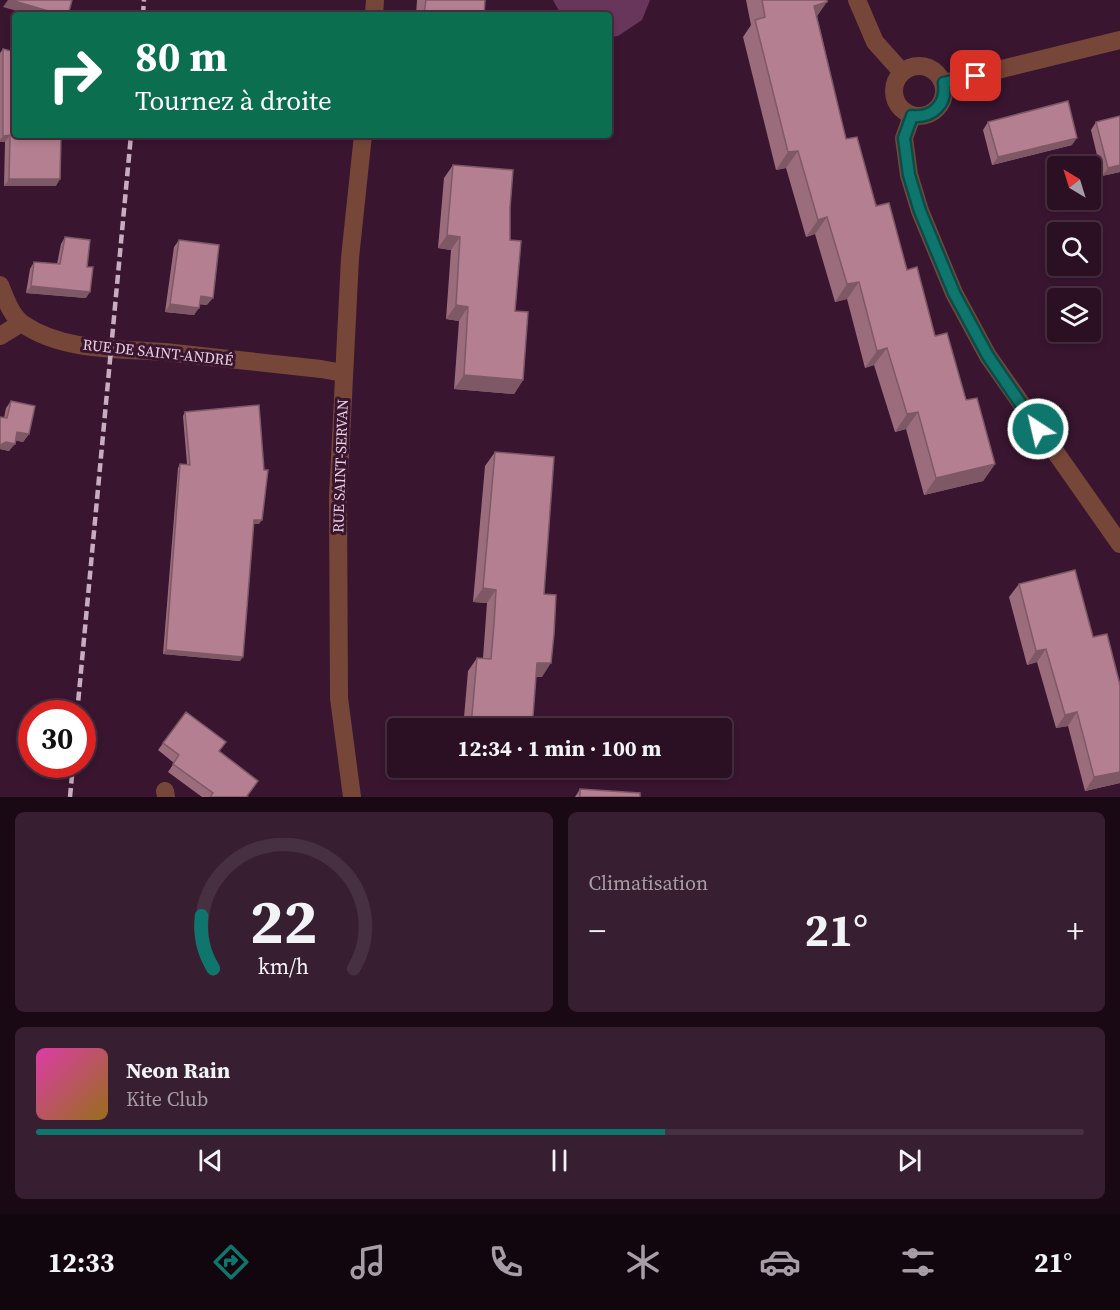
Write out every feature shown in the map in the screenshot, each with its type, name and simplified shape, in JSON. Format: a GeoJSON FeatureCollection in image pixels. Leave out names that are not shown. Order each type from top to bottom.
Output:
{"type":"FeatureCollection","features":[{"type":"Feature","properties":{"kind":"street"},"geometry":{"type":"LineString","coordinates":[[857,0],[876,42],[902,72]]}},
{"type":"Feature","properties":{"kind":"street"},"geometry":{"type":"LineString","coordinates":[[944,83],[1120,40]]}},
{"type":"Feature","properties":{"kind":"street"},"geometry":{"type":"LineString","coordinates":[[917,65],[926,66],[940,76],[944,83],[944,99],[935,111],[920,117],[912,116],[898,105],[894,88],[902,72],[917,65]]}},
{"type":"Feature","properties":{"kind":"street"},"geometry":{"type":"LineString","coordinates":[[912,116],[904,138],[909,175],[920,211],[954,293],[988,356],[1120,544]]}},
{"type":"Feature","properties":{"kind":"street","name":"RUE SAINT-SERVAN"},"geometry":{"type":"LineString","coordinates":[[352,797],[339,698],[338,497],[350,258],[363,138]]}},
{"type":"Feature","properties":{"kind":"street"},"geometry":{"type":"LineString","coordinates":[[0,285],[6,300],[21,323],[0,336]]}},
{"type":"Feature","properties":{"kind":"street","name":"RUE DE SAINT-ANDRÉ"},"geometry":{"type":"LineString","coordinates":[[21,323],[52,339],[80,345],[174,353],[343,373]]}},
{"type":"Feature","properties":{"kind":"shaded area"},"geometry":{"type":"Polygon","coordinates":[[[553,0],[650,0],[642,20],[618,36],[612,37],[612,12],[559,12],[553,0]]]}},
{"type":"Feature","properties":{"kind":"building"},"geometry":{"type":"Polygon","coordinates":[[[11,0],[72,0],[69,12],[52,12],[11,0]]]}},
{"type":"Feature","properties":{"kind":"building"},"geometry":{"type":"Polygon","coordinates":[[[426,0],[485,0],[484,12],[424,12],[426,0]]]}},
{"type":"Feature","properties":{"kind":"building"},"geometry":{"type":"Polygon","coordinates":[[[762,0],[827,0],[827,2],[814,6],[846,139],[857,137],[876,206],[889,203],[907,270],[917,267],[935,336],[947,333],[966,400],[977,398],[995,464],[936,478],[918,412],[907,414],[887,348],[877,351],[859,282],[847,284],[827,217],[818,220],[798,151],[788,152],[755,20],[765,17],[762,0]]]}},
{"type":"Feature","properties":{"kind":"building"},"geometry":{"type":"Polygon","coordinates":[[[3,49],[12,51],[12,138],[61,138],[60,179],[9,179],[10,135],[3,136],[3,49]]]}},
{"type":"Feature","properties":{"kind":"building"},"geometry":{"type":"Polygon","coordinates":[[[1068,101],[1077,138],[998,157],[988,122],[1068,101]]]}},
{"type":"Feature","properties":{"kind":"building"},"geometry":{"type":"Polygon","coordinates":[[[1120,116],[1120,165],[1108,168],[1096,122],[1120,116]]]}},
{"type":"Feature","properties":{"kind":"building"},"geometry":{"type":"Polygon","coordinates":[[[453,165],[513,170],[510,240],[521,241],[515,311],[528,312],[523,380],[464,375],[468,307],[456,305],[460,237],[447,235],[453,165]]]}},
{"type":"Feature","properties":{"kind":"building"},"geometry":{"type":"Polygon","coordinates":[[[65,237],[90,240],[87,267],[93,267],[90,292],[31,286],[34,262],[60,264],[65,237]]]}},
{"type":"Feature","properties":{"kind":"building"},"geometry":{"type":"Polygon","coordinates":[[[179,240],[219,245],[213,298],[201,296],[199,308],[170,304],[179,240]]]}},
{"type":"Feature","properties":{"kind":"building"},"geometry":{"type":"Polygon","coordinates":[[[11,401],[35,406],[29,434],[17,432],[15,444],[6,442],[0,445],[0,417],[7,418],[11,401]]]}},
{"type":"Feature","properties":{"kind":"building"},"geometry":{"type":"Polygon","coordinates":[[[259,405],[264,470],[268,470],[262,520],[254,520],[243,657],[166,650],[180,464],[190,465],[185,412],[259,405]]]}},
{"type":"Feature","properties":{"kind":"building"},"geometry":{"type":"Polygon","coordinates":[[[495,452],[554,457],[544,594],[556,595],[554,634],[551,663],[537,663],[533,718],[472,718],[477,658],[491,659],[496,590],[483,588],[495,452]]]}},
{"type":"Feature","properties":{"kind":"building"},"geometry":{"type":"Polygon","coordinates":[[[1075,570],[1093,637],[1107,634],[1120,685],[1120,772],[1094,777],[1077,712],[1065,715],[1046,649],[1036,651],[1019,584],[1075,570]]]}},
{"type":"Feature","properties":{"kind":"building"},"geometry":{"type":"Polygon","coordinates":[[[186,712],[226,742],[219,751],[258,781],[248,797],[210,797],[213,793],[173,764],[179,755],[163,743],[186,712]]]}},
{"type":"Feature","properties":{"kind":"building"},"geometry":{"type":"Polygon","coordinates":[[[580,789],[640,793],[640,797],[580,797],[580,789]]]}},
{"type":"Feature","properties":{"kind":"railway"},"geometry":{"type":"LineString","coordinates":[[143,12],[144,0]]}},
{"type":"Feature","properties":{"kind":"railway"},"geometry":{"type":"LineString","coordinates":[[78,700],[131,138]]}},
{"type":"Feature","properties":{"kind":"railway"},"geometry":{"type":"LineString","coordinates":[[70,797],[72,778]]}},
{"type":"Feature","properties":{"kind":"route"},"geometry":{"type":"LineString","coordinates":[[976,76],[944,83],[944,99],[940,106],[928,115],[912,116],[904,138],[909,175],[920,211],[954,293],[988,356],[1038,429]]}}]}
